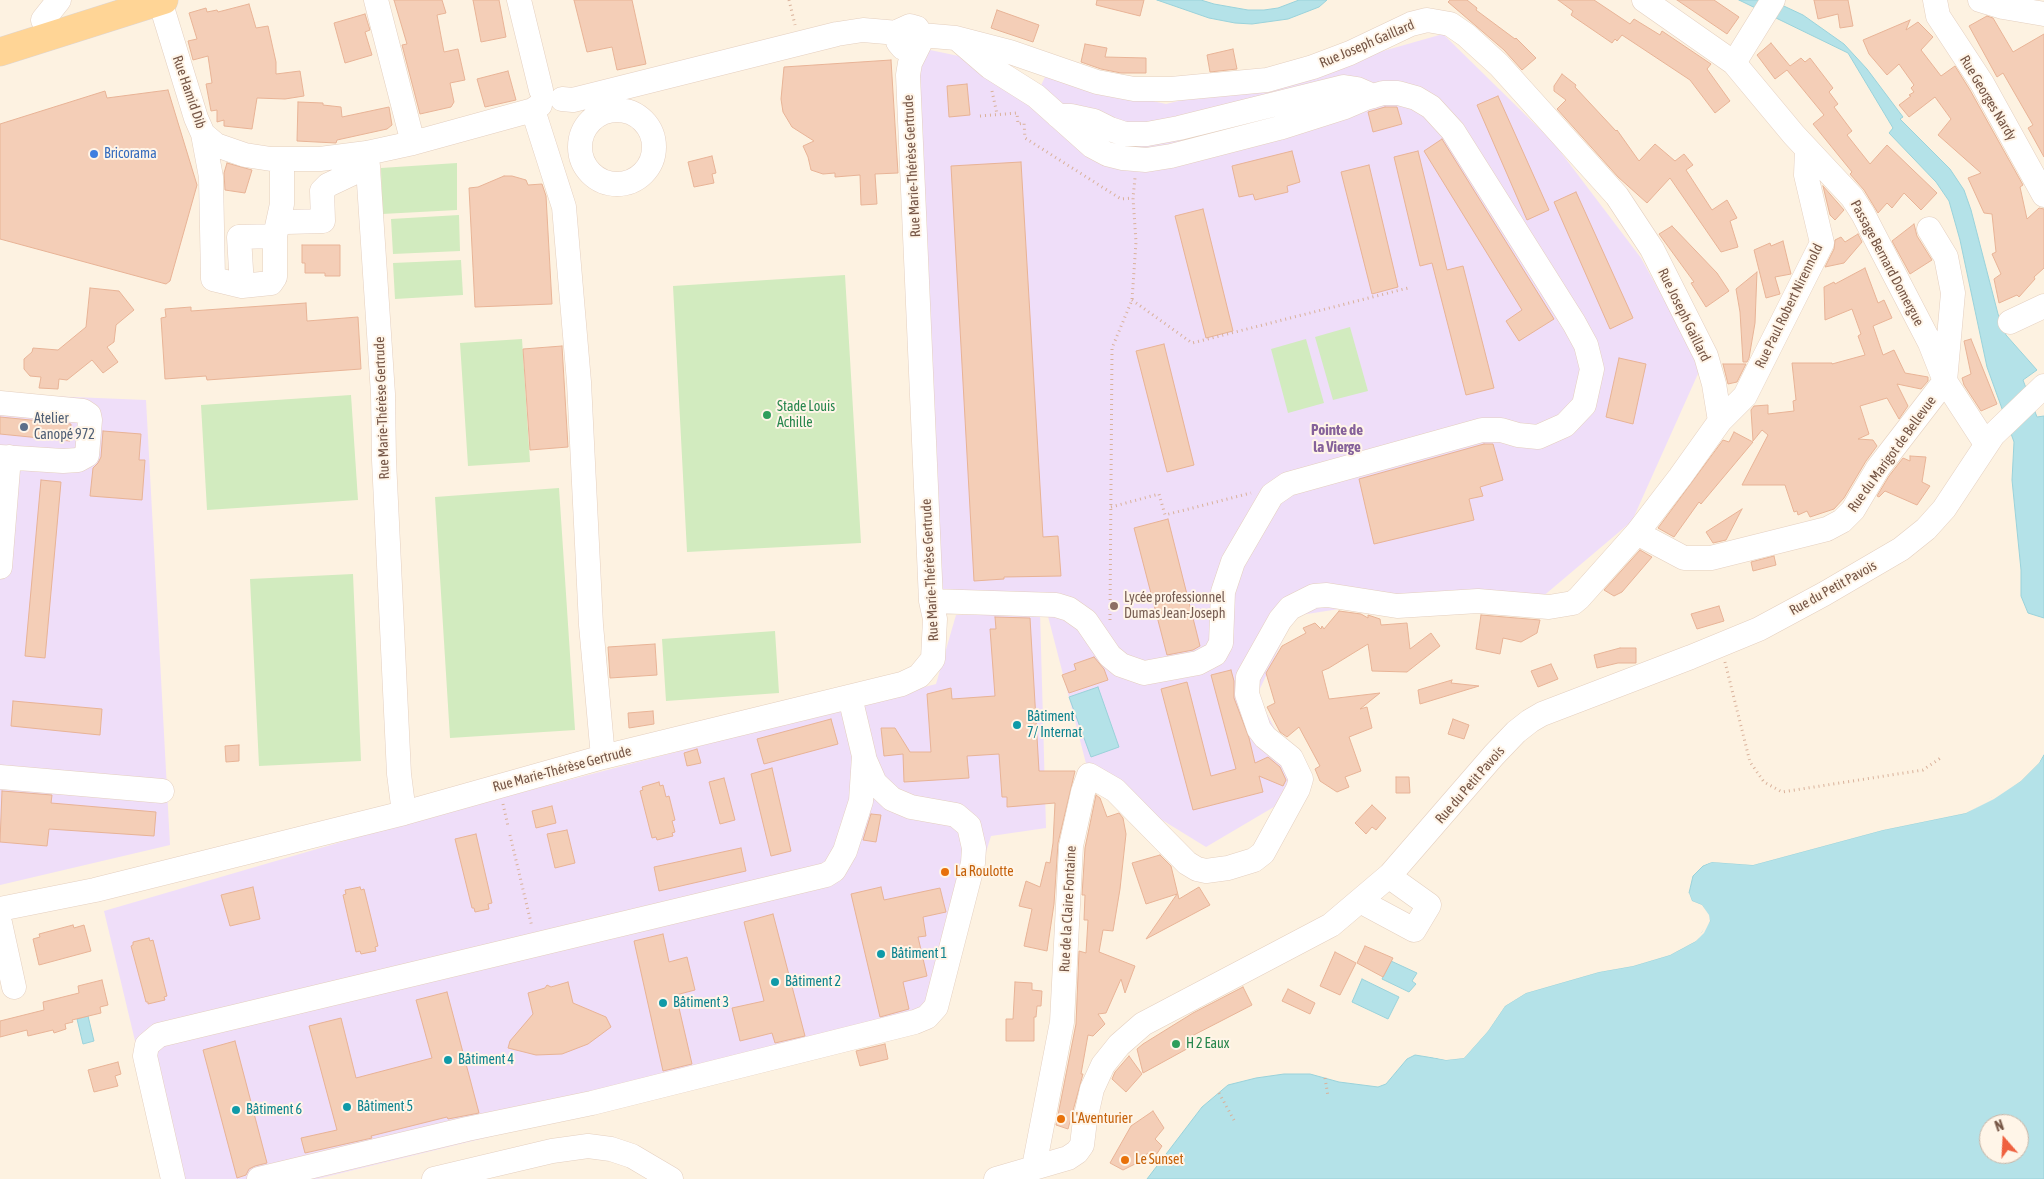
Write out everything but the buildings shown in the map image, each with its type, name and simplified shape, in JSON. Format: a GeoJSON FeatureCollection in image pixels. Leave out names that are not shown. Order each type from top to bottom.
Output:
{"type":"FeatureCollection","features":[{"type":"Feature","properties":{"kind":"main road"},"geometry":{"type":"LineString","coordinates":[[0,34],[51,10],[104,0]]}},
{"type":"Feature","properties":{"kind":"main road"},"geometry":{"type":"LineString","coordinates":[[0,52],[162,1]]}},
{"type":"Feature","properties":{"kind":"street"},"geometry":{"type":"LineString","coordinates":[[376,0],[413,143]]}},
{"type":"Feature","properties":{"kind":"street"},"geometry":{"type":"LineString","coordinates":[[519,0],[551,98],[592,120]]}},
{"type":"Feature","properties":{"kind":"street"},"geometry":{"type":"LineString","coordinates":[[531,0],[551,98],[564,207],[579,382],[592,625],[603,757]]}},
{"type":"Feature","properties":{"kind":"street","name":"Passage Bernard Domergue"},"geometry":{"type":"LineString","coordinates":[[1644,0],[1734,63],[1807,150],[1836,178],[1863,214],[1930,343],[1946,380],[1989,439]]}},
{"type":"Feature","properties":{"kind":"street","name":"Rue Georges Nardy"},"geometry":{"type":"LineString","coordinates":[[1935,0],[1938,16],[2037,167],[2044,195]]}},
{"type":"Feature","properties":{"kind":"street"},"geometry":{"type":"LineString","coordinates":[[1980,0],[2003,7],[2044,14]]}},
{"type":"Feature","properties":{"kind":"street","name":"Rue Hamid Dib"},"geometry":{"type":"LineString","coordinates":[[162,1],[196,118],[203,134],[216,145],[245,155],[282,159],[368,160]]}},
{"type":"Feature","properties":{"kind":"street"},"geometry":{"type":"LineString","coordinates":[[1734,63],[1768,9]]}},
{"type":"Feature","properties":{"kind":"street","name":"Rue Joseph Gaillard"},"geometry":{"type":"LineString","coordinates":[[634,86],[819,38],[863,30],[898,33],[902,28],[910,26],[917,28],[919,41],[956,38],[1010,52],[1098,82],[1134,89],[1171,89],[1267,80],[1313,67],[1350,53],[1411,24],[1427,20],[1450,24],[1500,64],[1617,196],[1652,249],[1706,356],[1714,384],[1720,421]]}},
{"type":"Feature","properties":{"kind":"street"},"geometry":{"type":"LineString","coordinates":[[931,601],[1056,605],[1069,609],[1086,621],[1110,656],[1121,665],[1144,673],[1198,663],[1215,654],[1221,643],[1223,592],[1233,562],[1272,495],[1288,484],[1482,430],[1501,430],[1518,435],[1538,437],[1565,425],[1584,405],[1592,369],[1586,345],[1574,323],[1453,131],[1431,108],[1416,98],[1398,93],[1383,93],[1346,108],[1279,128],[1171,156],[1138,160],[1107,154],[1092,146],[1036,96],[990,67],[956,38]]}},
{"type":"Feature","properties":{"kind":"street","name":"Rue Marie-Thérèse Gertrude"},"geometry":{"type":"LineString","coordinates":[[368,160],[383,394],[384,460],[399,774],[404,812],[603,757],[902,684],[919,676],[933,659],[935,619],[931,601],[908,75],[910,63],[919,41]]}},
{"type":"Feature","properties":{"kind":"street"},"geometry":{"type":"LineString","coordinates":[[242,286],[239,237],[277,230],[286,222],[323,221],[322,191],[328,185],[368,160],[413,143],[551,98],[634,86]]}},
{"type":"Feature","properties":{"kind":"street"},"geometry":{"type":"LineString","coordinates":[[621,110],[634,86]]}},
{"type":"Feature","properties":{"kind":"street"},"geometry":{"type":"LineString","coordinates":[[1058,116],[1094,120],[1110,129],[1125,134],[1147,134],[1179,128],[1344,87],[1356,89],[1373,96]]}},
{"type":"Feature","properties":{"kind":"street"},"geometry":{"type":"LineString","coordinates":[[610,110],[632,113],[642,119],[650,128],[654,140],[651,163],[644,172],[634,180],[623,184],[611,184],[600,180],[590,173],[583,163],[580,152],[580,140],[584,129],[592,120],[610,110]]}},
{"type":"Feature","properties":{"kind":"street"},"geometry":{"type":"LineString","coordinates":[[203,134],[211,177],[213,279],[242,286],[271,283],[275,277],[277,230],[282,204],[282,159]]}},
{"type":"Feature","properties":{"kind":"street","name":"Rue Paul Robert Nirennold"},"geometry":{"type":"LineString","coordinates":[[1720,421],[1745,396],[1822,243],[1806,175],[1807,150]]}},
{"type":"Feature","properties":{"kind":"street"},"geometry":{"type":"LineString","coordinates":[[1929,229],[1946,257],[1953,293],[1946,380]]}},
{"type":"Feature","properties":{"kind":"street"},"geometry":{"type":"LineString","coordinates":[[2010,322],[2044,306]]}},
{"type":"Feature","properties":{"kind":"street","name":"Rue du Marigot de Bellevue"},"geometry":{"type":"LineString","coordinates":[[1637,533],[1684,558],[1711,558],[1826,529],[1842,521],[1853,510],[1878,468],[1946,380]]}},
{"type":"Feature","properties":{"kind":"street","name":"Rue du Petit Pavois"},"geometry":{"type":"LineString","coordinates":[[996,1179],[1068,1158],[1077,1152],[1082,1145],[1092,1089],[1103,1065],[1119,1045],[1143,1024],[1331,925],[1390,875],[1494,755],[1516,732],[1530,721],[1542,714],[1759,629],[1901,549],[1926,529],[1944,509],[1989,439],[2044,386]]}},
{"type":"Feature","properties":{"kind":"street"},"geometry":{"type":"LineString","coordinates":[[0,403],[84,411],[89,415],[90,420],[87,455],[78,460],[64,461],[5,457],[0,567]]}},
{"type":"Feature","properties":{"kind":"street"},"geometry":{"type":"LineString","coordinates":[[1637,533],[1720,421]]}},
{"type":"Feature","properties":{"kind":"street","name":"Rue de la Claire Fontaine"},"geometry":{"type":"LineString","coordinates":[[1034,1167],[1062,1022],[1071,846],[1083,792],[1089,775],[1114,790],[1187,863],[1196,869],[1228,868],[1254,860],[1263,852],[1298,789],[1301,779],[1291,758],[1258,729],[1246,694],[1248,677],[1280,620],[1290,608],[1314,596],[1397,606],[1478,601],[1549,607],[1562,606],[1580,598],[1637,533]]}},
{"type":"Feature","properties":{"kind":"street"},"geometry":{"type":"LineString","coordinates":[[259,1179],[467,1129],[592,1103],[915,1022],[927,1017],[936,1007],[973,863],[974,848],[969,826],[956,815],[911,807],[892,799],[875,783],[864,756],[850,697]]}},
{"type":"Feature","properties":{"kind":"street"},"geometry":{"type":"LineString","coordinates":[[174,1179],[145,1056],[147,1045],[159,1035],[830,873],[834,870],[845,851],[860,801],[864,756]]}},
{"type":"Feature","properties":{"kind":"street"},"geometry":{"type":"LineString","coordinates":[[0,777],[162,792]]}},
{"type":"Feature","properties":{"kind":"street"},"geometry":{"type":"LineString","coordinates":[[0,909],[95,890],[404,812]]}},
{"type":"Feature","properties":{"kind":"street"},"geometry":{"type":"LineString","coordinates":[[1360,901],[1414,930],[1429,906],[1390,875]]}},
{"type":"Feature","properties":{"kind":"street"},"geometry":{"type":"LineString","coordinates":[[0,923],[14,987]]}},
{"type":"Feature","properties":{"kind":"street"},"geometry":{"type":"LineString","coordinates":[[434,1179],[552,1151],[588,1146],[612,1149],[632,1156],[671,1179]]}},
{"type":"Feature","properties":{"kind":"path"},"geometry":{"type":"LineString","coordinates":[[788,0],[795,27]]}},
{"type":"Feature","properties":{"kind":"path"},"geometry":{"type":"LineString","coordinates":[[980,116],[1017,113],[1018,124],[1024,123],[1025,138],[1121,199],[1133,198]]}},
{"type":"Feature","properties":{"kind":"path"},"geometry":{"type":"LineString","coordinates":[[1110,656],[1112,348],[1132,300],[1136,242],[1133,198],[1138,160]]}},
{"type":"Feature","properties":{"kind":"path"},"geometry":{"type":"LineString","coordinates":[[1132,300],[1192,343],[1408,288]]}},
{"type":"Feature","properties":{"kind":"path"},"geometry":{"type":"LineString","coordinates":[[1111,507],[1160,494],[1165,515],[1288,484]]}},
{"type":"Feature","properties":{"kind":"path"},"geometry":{"type":"LineString","coordinates":[[1718,646],[1728,670],[1750,762],[1764,782],[1782,792],[1923,770],[1942,757]]}},
{"type":"Feature","properties":{"kind":"path"},"geometry":{"type":"LineString","coordinates":[[510,835],[536,945]]}},
{"type":"Feature","properties":{"kind":"path"},"geometry":{"type":"LineString","coordinates":[[1325,1078],[1328,1096]]}},
{"type":"Feature","properties":{"kind":"path"},"geometry":{"type":"LineString","coordinates":[[1219,1093],[1235,1122]]}},
{"type":"Feature","properties":{"kind":"shaded area"},"geometry":{"type":"Polygon","coordinates":[[[1443,34],[1553,142],[1641,258],[1701,367],[1632,521],[1541,598],[1384,602],[1294,616],[1257,695],[1306,788],[1206,847],[1089,775],[1043,597],[932,594],[911,46],[973,59],[1036,96],[1045,77],[1166,104],[1383,51],[1443,34]]]}},
{"type":"Feature","properties":{"kind":"shaded area"},"geometry":{"type":"Polygon","coordinates":[[[0,394],[146,400],[170,845],[0,885],[0,394]]]}},
{"type":"Feature","properties":{"kind":"shaded area"},"geometry":{"type":"Polygon","coordinates":[[[1040,612],[1046,828],[991,836],[931,1029],[317,1179],[168,1179],[104,911],[420,819],[936,684],[956,615],[1040,612]]]}},
{"type":"Feature","properties":{"kind":"green space"},"geometry":{"type":"Polygon","coordinates":[[[457,163],[457,210],[382,214],[381,168],[457,163]]]}},
{"type":"Feature","properties":{"kind":"green space"},"geometry":{"type":"Polygon","coordinates":[[[459,215],[460,251],[393,254],[391,219],[459,215]]]}},
{"type":"Feature","properties":{"kind":"green space"},"geometry":{"type":"Polygon","coordinates":[[[461,260],[463,295],[395,299],[393,263],[461,260]]]}},
{"type":"Feature","properties":{"kind":"green space","name":"Stade Louis Achille"},"geometry":{"type":"Polygon","coordinates":[[[845,275],[861,543],[687,552],[673,286],[845,275]]]}},
{"type":"Feature","properties":{"kind":"green space"},"geometry":{"type":"Polygon","coordinates":[[[1350,327],[1368,391],[1333,400],[1315,337],[1350,327]]]}},
{"type":"Feature","properties":{"kind":"green space"},"geometry":{"type":"Polygon","coordinates":[[[522,339],[530,462],[468,466],[460,343],[522,339]]]}},
{"type":"Feature","properties":{"kind":"green space"},"geometry":{"type":"Polygon","coordinates":[[[1306,339],[1324,403],[1288,413],[1271,349],[1306,339]]]}},
{"type":"Feature","properties":{"kind":"green space"},"geometry":{"type":"Polygon","coordinates":[[[351,395],[358,500],[207,510],[201,405],[351,395]]]}},
{"type":"Feature","properties":{"kind":"green space"},"geometry":{"type":"Polygon","coordinates":[[[559,488],[575,730],[450,738],[435,497],[559,488]]]}},
{"type":"Feature","properties":{"kind":"green space"},"geometry":{"type":"Polygon","coordinates":[[[353,574],[361,761],[259,766],[250,579],[353,574]]]}},
{"type":"Feature","properties":{"kind":"green space"},"geometry":{"type":"Polygon","coordinates":[[[775,631],[779,693],[666,701],[662,639],[775,631]]]}},
{"type":"Feature","properties":{"kind":"water"},"geometry":{"type":"Polygon","coordinates":[[[1157,0],[1201,0],[1248,10],[1264,10],[1278,8],[1299,0],[1327,0],[1319,7],[1288,19],[1252,24],[1209,18],[1157,0]]]}},
{"type":"Feature","properties":{"kind":"water"},"geometry":{"type":"Polygon","coordinates":[[[1739,0],[1771,0],[1803,15],[1844,44],[1867,69],[1903,117],[1900,119],[1950,169],[1964,190],[1998,314],[2006,335],[2037,370],[2023,380],[2037,417],[2044,416],[2044,618],[2028,613],[2021,596],[2021,570],[2012,480],[2014,442],[1987,367],[1960,240],[1949,201],[1936,182],[1889,133],[1893,128],[1848,53],[1739,0]]]}},
{"type":"Feature","properties":{"kind":"water"},"geometry":{"type":"Polygon","coordinates":[[[1098,687],[1119,747],[1091,757],[1069,697],[1098,687]]]}},
{"type":"Feature","properties":{"kind":"water"},"geometry":{"type":"Polygon","coordinates":[[[2044,755],[2044,1179],[1147,1179],[1202,1107],[1228,1085],[1284,1074],[1310,1074],[1339,1082],[1378,1087],[1386,1084],[1407,1059],[1415,1055],[1446,1060],[1464,1058],[1488,1031],[1505,1006],[1526,993],[1599,972],[1633,966],[1670,955],[1696,941],[1710,921],[1702,905],[1692,901],[1689,893],[1693,876],[1703,866],[1712,862],[1753,865],[1883,830],[1966,813],[2021,781],[2039,763],[2044,755]]]}},
{"type":"Feature","properties":{"kind":"water"},"geometry":{"type":"Polygon","coordinates":[[[1391,961],[1417,973],[1412,981],[1416,984],[1409,992],[1382,979],[1391,961]]]}},
{"type":"Feature","properties":{"kind":"water"},"geometry":{"type":"Polygon","coordinates":[[[1362,979],[1399,997],[1388,1019],[1352,1002],[1362,979]]]}},
{"type":"Feature","properties":{"kind":"water"},"geometry":{"type":"Polygon","coordinates":[[[88,1016],[94,1041],[83,1044],[77,1019],[88,1016]]]}},
{"type":"Feature","properties":{"kind":"pier"},"geometry":{"type":"Polygon","coordinates":[[[2044,753],[2039,763],[2021,781],[1994,799],[1966,813],[1883,830],[1753,865],[1712,862],[1698,867],[1712,860],[1753,863],[1882,827],[1965,811],[2020,779],[2044,753]]]}},
{"type":"Feature","properties":{"kind":"pier"},"geometry":{"type":"Polygon","coordinates":[[[1689,893],[1692,901],[1702,905],[1709,915],[1710,921],[1704,933],[1696,941],[1670,955],[1633,966],[1599,972],[1526,993],[1505,1006],[1488,1031],[1464,1058],[1446,1060],[1428,1056],[1429,1054],[1446,1058],[1463,1056],[1486,1029],[1503,1004],[1525,991],[1599,969],[1633,964],[1669,953],[1694,939],[1702,932],[1707,921],[1700,907],[1690,903],[1687,894],[1689,893]]]}},
{"type":"Feature","properties":{"kind":"place","name":"Bricorama"},"geometry":{"type":"Point","coordinates":[94,154]}},
{"type":"Feature","properties":{"kind":"place","name":"Stade Louis Achille"},"geometry":{"type":"Point","coordinates":[767,415]}},
{"type":"Feature","properties":{"kind":"place","name":"Atelier Canopé 972"},"geometry":{"type":"Point","coordinates":[24,427]}},
{"type":"Feature","properties":{"kind":"place","name":"Lycée professionnel Dumas Jean-Joseph"},"geometry":{"type":"Point","coordinates":[1114,606]}},
{"type":"Feature","properties":{"kind":"place","name":"Bâtiment 7/ Internat"},"geometry":{"type":"Point","coordinates":[1017,725]}},
{"type":"Feature","properties":{"kind":"place","name":"La Roulotte"},"geometry":{"type":"Point","coordinates":[945,872]}},
{"type":"Feature","properties":{"kind":"place","name":"Bâtiment 1"},"geometry":{"type":"Point","coordinates":[881,954]}},
{"type":"Feature","properties":{"kind":"place","name":"Bâtiment 2"},"geometry":{"type":"Point","coordinates":[775,982]}},
{"type":"Feature","properties":{"kind":"place","name":"Bâtiment 3"},"geometry":{"type":"Point","coordinates":[663,1003]}},
{"type":"Feature","properties":{"kind":"place","name":"H 2 Eaux"},"geometry":{"type":"Point","coordinates":[1176,1044]}},
{"type":"Feature","properties":{"kind":"place","name":"Bâtiment 4"},"geometry":{"type":"Point","coordinates":[448,1060]}},
{"type":"Feature","properties":{"kind":"place","name":"Bâtiment 5"},"geometry":{"type":"Point","coordinates":[347,1107]}},
{"type":"Feature","properties":{"kind":"place","name":"Bâtiment 6"},"geometry":{"type":"Point","coordinates":[236,1110]}},
{"type":"Feature","properties":{"kind":"place","name":"L'Aventurier"},"geometry":{"type":"Point","coordinates":[1061,1119]}},
{"type":"Feature","properties":{"kind":"place","name":"Le Sunset"},"geometry":{"type":"Point","coordinates":[1125,1160]}},
{"type":"Feature","properties":{"kind":"district","name":"Pointe de la Vierge"},"geometry":{"type":"Point","coordinates":[1337,438]}}]}
